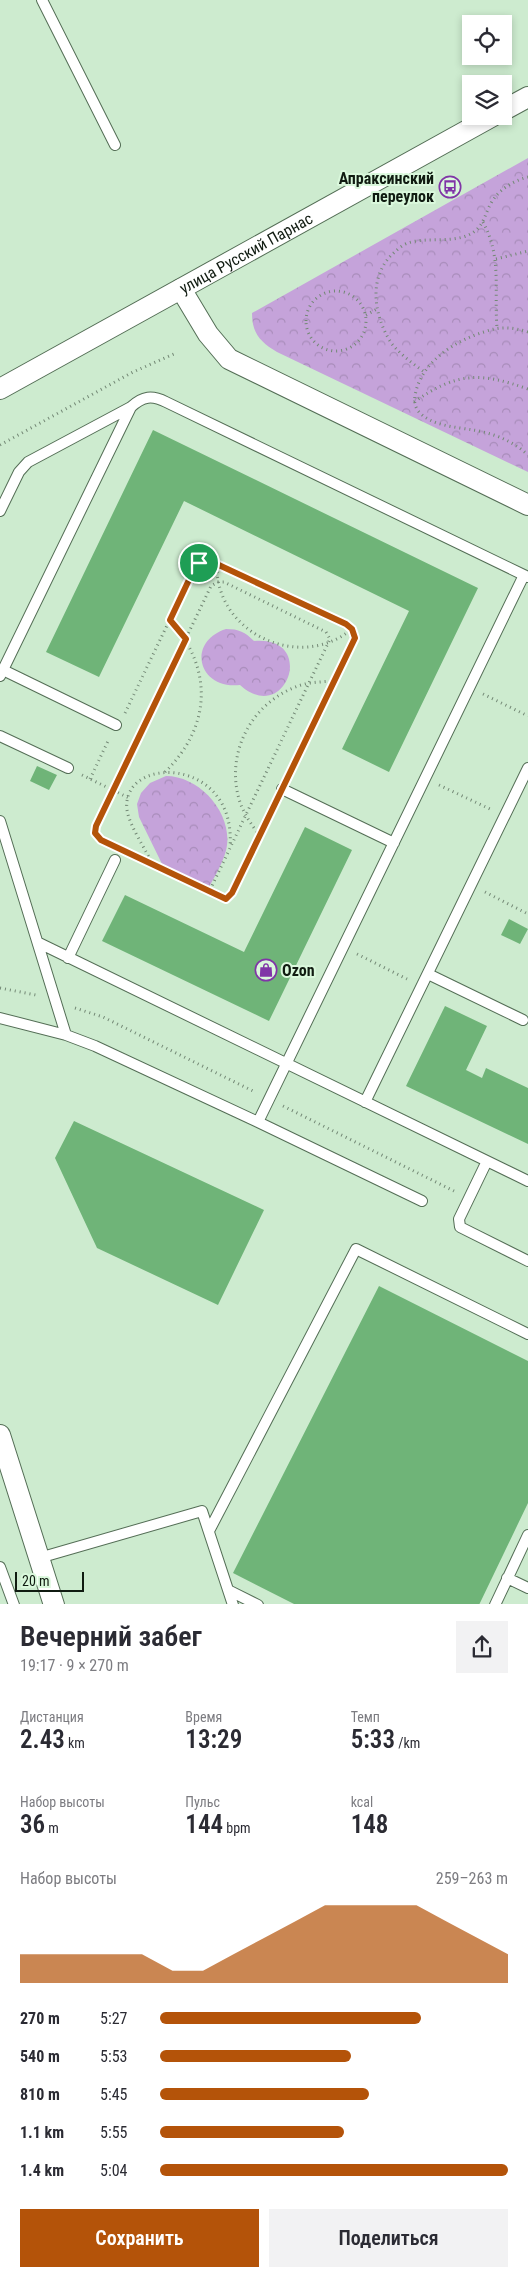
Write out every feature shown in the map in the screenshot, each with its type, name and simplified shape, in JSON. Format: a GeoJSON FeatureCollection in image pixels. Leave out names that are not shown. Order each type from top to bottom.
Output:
{"type":"FeatureCollection","features":[{"type":"Feature","properties":{"kind":"street"},"geometry":{"type":"LineString","coordinates":[[512,106],[528,97]]}},
{"type":"Feature","properties":{"kind":"street","name":"улица Русский Парнас"},"geometry":{"type":"LineString","coordinates":[[0,389],[477,125]]}},
{"type":"Feature","properties":{"kind":"street"},"geometry":{"type":"LineString","coordinates":[[182,289],[208,334],[229,359],[528,505]]}},
{"type":"Feature","properties":{"kind":"street"},"geometry":{"type":"LineString","coordinates":[[0,1435],[54,1604]]}},
{"type":"Feature","properties":{"kind":"lane"},"geometry":{"type":"LineString","coordinates":[[42,0],[115,145]]}},
{"type":"Feature","properties":{"kind":"lane"},"geometry":{"type":"LineString","coordinates":[[0,511],[19,472],[28,462],[139,400],[156,397],[526,576],[469,688],[258,1122]]}},
{"type":"Feature","properties":{"kind":"lane"},"geometry":{"type":"LineString","coordinates":[[116,725],[1,673],[131,406]]}},
{"type":"Feature","properties":{"kind":"lane"},"geometry":{"type":"LineString","coordinates":[[0,736],[68,768]]}},
{"type":"Feature","properties":{"kind":"lane"},"geometry":{"type":"LineString","coordinates":[[366,1102],[528,768]]}},
{"type":"Feature","properties":{"kind":"lane"},"geometry":{"type":"LineString","coordinates":[[282,789],[394,843]]}},
{"type":"Feature","properties":{"kind":"lane"},"geometry":{"type":"LineString","coordinates":[[0,821],[66,1035]]}},
{"type":"Feature","properties":{"kind":"lane"},"geometry":{"type":"LineString","coordinates":[[68,958],[115,860]]}},
{"type":"Feature","properties":{"kind":"lane"},"geometry":{"type":"LineString","coordinates":[[39,943],[528,1181]]}},
{"type":"Feature","properties":{"kind":"lane"},"geometry":{"type":"LineString","coordinates":[[428,974],[523,1020]]}},
{"type":"Feature","properties":{"kind":"lane"},"geometry":{"type":"LineString","coordinates":[[0,1018],[66,1035],[258,1122],[422,1201]]}},
{"type":"Feature","properties":{"kind":"lane"},"geometry":{"type":"LineString","coordinates":[[487,1161],[459,1219],[460,1227],[528,1261]]}},
{"type":"Feature","properties":{"kind":"lane"},"geometry":{"type":"LineString","coordinates":[[209,1532],[356,1249],[528,1334]]}},
{"type":"Feature","properties":{"kind":"lane"},"geometry":{"type":"LineString","coordinates":[[39,1558],[202,1511],[233,1604]]}},
{"type":"Feature","properties":{"kind":"lane"},"geometry":{"type":"LineString","coordinates":[[495,1604],[528,1535]]}},
{"type":"Feature","properties":{"kind":"lane"},"geometry":{"type":"LineString","coordinates":[[0,1567],[14,1604]]}},
{"type":"Feature","properties":{"kind":"lane"},"geometry":{"type":"LineString","coordinates":[[507,1578],[528,1588]]}},
{"type":"Feature","properties":{"kind":"lane"},"geometry":{"type":"LineString","coordinates":[[228,1590],[258,1604]]}},
{"type":"Feature","properties":{"kind":"path"},"geometry":{"type":"LineString","coordinates":[[423,372],[406,359],[392,342],[377,309],[375,283],[386,259],[406,243],[433,238],[465,236],[475,231],[483,222],[490,204],[502,189],[518,179],[528,177]]}},
{"type":"Feature","properties":{"kind":"path"},"geometry":{"type":"LineString","coordinates":[[483,222],[492,238],[496,259],[497,328]]}},
{"type":"Feature","properties":{"kind":"path"},"geometry":{"type":"LineString","coordinates":[[496,259],[528,251]]}},
{"type":"Feature","properties":{"kind":"path"},"geometry":{"type":"LineString","coordinates":[[334,290],[348,293],[360,302],[366,315],[366,329],[358,342],[346,350],[332,351],[318,345],[309,334],[306,320],[310,306],[320,295],[334,290]]}},
{"type":"Feature","properties":{"kind":"path"},"geometry":{"type":"LineString","coordinates":[[366,315],[377,309]]}},
{"type":"Feature","properties":{"kind":"path"},"geometry":{"type":"LineString","coordinates":[[528,332],[510,327],[497,328],[459,342],[433,361],[423,372],[416,387],[414,402],[419,412],[429,419],[451,427],[491,434],[520,447],[528,455]]}},
{"type":"Feature","properties":{"kind":"path"},"geometry":{"type":"LineString","coordinates":[[0,445],[133,372],[174,354]]}},
{"type":"Feature","properties":{"kind":"path"},"geometry":{"type":"LineString","coordinates":[[414,402],[442,384],[469,377],[501,380],[528,389]]}},
{"type":"Feature","properties":{"kind":"path"},"geometry":{"type":"LineString","coordinates":[[90,779],[116,725],[121,721],[196,565],[205,560],[217,562],[346,624],[352,629],[355,638],[229,897],[223,899],[129,854]]}},
{"type":"Feature","properties":{"kind":"path"},"geometry":{"type":"LineString","coordinates":[[217,562],[218,582],[226,602],[234,616],[257,636],[287,647],[318,646],[352,629]]}},
{"type":"Feature","properties":{"kind":"path"},"geometry":{"type":"LineString","coordinates":[[114,846],[98,838],[95,829],[211,586],[218,582],[224,582],[326,632],[330,636],[329,642],[209,892]]}},
{"type":"Feature","properties":{"kind":"path"},"geometry":{"type":"LineString","coordinates":[[164,772],[183,753],[191,739],[201,703],[198,668],[186,639],[170,620]]}},
{"type":"Feature","properties":{"kind":"path"},"geometry":{"type":"LineString","coordinates":[[260,836],[246,816],[236,783],[238,749],[244,733],[265,706],[278,695],[310,682],[334,681]]}},
{"type":"Feature","properties":{"kind":"path"},"geometry":{"type":"LineString","coordinates":[[469,688],[528,716]]}},
{"type":"Feature","properties":{"kind":"path"},"geometry":{"type":"LineString","coordinates":[[68,768],[128,798]]}},
{"type":"Feature","properties":{"kind":"path"},"geometry":{"type":"LineString","coordinates":[[154,866],[129,816],[128,798],[136,786],[148,776],[164,772],[182,773],[192,777],[215,793],[227,815],[230,831],[230,850]]}},
{"type":"Feature","properties":{"kind":"path"},"geometry":{"type":"LineString","coordinates":[[425,778],[504,816]]}},
{"type":"Feature","properties":{"kind":"path"},"geometry":{"type":"LineString","coordinates":[[471,886],[528,914]]}},
{"type":"Feature","properties":{"kind":"path"},"geometry":{"type":"LineString","coordinates":[[343,948],[422,986]]}},
{"type":"Feature","properties":{"kind":"path"},"geometry":{"type":"LineString","coordinates":[[0,988],[33,994],[102,1017],[469,1198]]}},
{"type":"Feature","properties":{"kind":"green space"},"geometry":{"type":"Polygon","coordinates":[[[528,158],[528,472],[277,352],[258,336],[252,320],[252,313],[528,158]]]}},
{"type":"Feature","properties":{"kind":"green space"},"geometry":{"type":"Polygon","coordinates":[[[226,629],[242,632],[254,641],[274,643],[285,651],[290,663],[288,676],[282,688],[271,695],[256,695],[240,685],[226,685],[214,680],[207,673],[202,664],[205,644],[213,635],[226,629]]]}},
{"type":"Feature","properties":{"kind":"green space"},"geometry":{"type":"Polygon","coordinates":[[[166,776],[192,783],[204,791],[221,814],[226,827],[225,854],[208,889],[164,868],[139,817],[137,804],[141,793],[150,783],[166,776]]]}},
{"type":"Feature","properties":{"kind":"building"},"geometry":{"type":"Polygon","coordinates":[[[153,430],[478,588],[389,772],[342,749],[409,611],[184,501],[99,677],[46,652],[153,430]]]}},
{"type":"Feature","properties":{"kind":"building"},"geometry":{"type":"Polygon","coordinates":[[[37,766],[57,775],[49,790],[30,781],[37,766]]]}},
{"type":"Feature","properties":{"kind":"building"},"geometry":{"type":"Polygon","coordinates":[[[305,827],[352,850],[269,1021],[102,941],[125,895],[244,952],[305,827]]]}},
{"type":"Feature","properties":{"kind":"building"},"geometry":{"type":"Polygon","coordinates":[[[509,919],[528,929],[520,944],[501,935],[509,919]]]}},
{"type":"Feature","properties":{"kind":"building"},"geometry":{"type":"Polygon","coordinates":[[[445,1006],[487,1026],[466,1070],[482,1078],[486,1068],[528,1088],[528,1144],[406,1086],[445,1006]]]}},
{"type":"Feature","properties":{"kind":"building"},"geometry":{"type":"Polygon","coordinates":[[[74,1121],[264,1210],[218,1305],[97,1248],[55,1158],[74,1121]]]}},
{"type":"Feature","properties":{"kind":"building"},"geometry":{"type":"Polygon","coordinates":[[[379,1286],[528,1361],[528,1503],[479,1604],[294,1604],[233,1573],[379,1286]]]}},
{"type":"Feature","properties":{"kind":"place","name":"Апраксинский переулок"},"geometry":{"type":"Point","coordinates":[450,187]}},
{"type":"Feature","properties":{"kind":"place","name":"Ozon"},"geometry":{"type":"Point","coordinates":[266,970]}},
{"type":"Feature","properties":{"kind":"route"},"geometry":{"type":"LineString","coordinates":[[205,560],[217,562],[346,624],[352,629],[355,638],[232,893],[226,899],[101,840],[95,833],[96,826],[186,639],[170,620],[196,565],[199,563],[205,560]]}}]}
